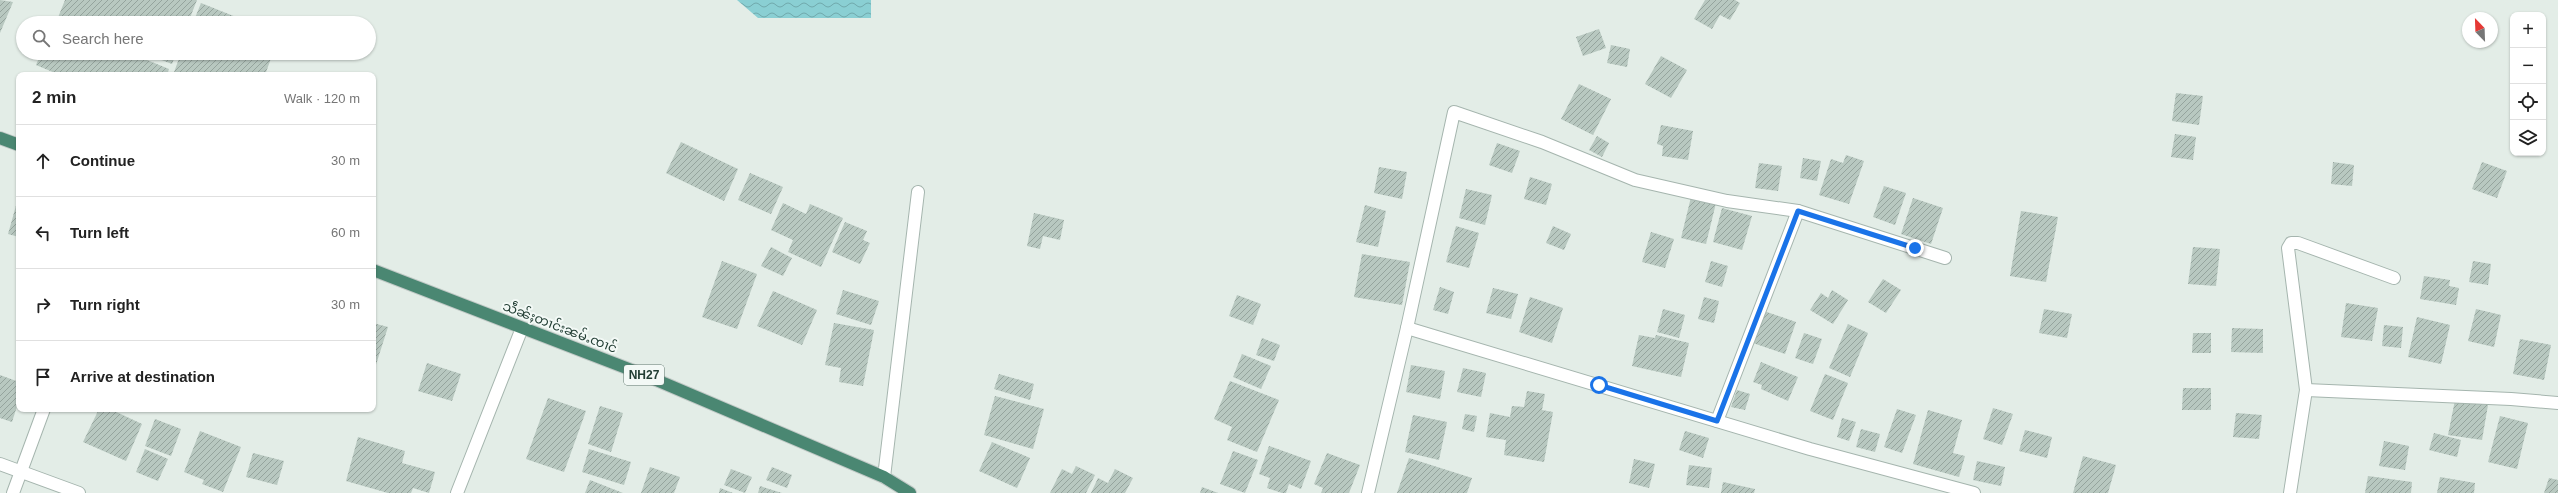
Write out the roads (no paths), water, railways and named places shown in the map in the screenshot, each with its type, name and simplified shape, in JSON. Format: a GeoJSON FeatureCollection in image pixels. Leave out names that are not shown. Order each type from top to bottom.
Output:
{"type":"FeatureCollection","features":[{"type":"Feature","properties":{"kind":"highway"},"geometry":{"type":"LineString","coordinates":[[0,138],[16,144]]}},
{"type":"Feature","properties":{"kind":"highway","name":"သဵၼ်ႈတၢင်းၼမ်ႉၸၢင်"},"geometry":{"type":"LineString","coordinates":[[376,271],[647,376],[884,478],[908,492]]}},
{"type":"Feature","properties":{"kind":"street"},"geometry":{"type":"LineString","coordinates":[[1368,493],[1407,328],[1454,112],[1542,142],[1635,180],[1727,201],[1798,211],[1945,258]]}},
{"type":"Feature","properties":{"kind":"street"},"geometry":{"type":"LineString","coordinates":[[884,478],[918,192]]}},
{"type":"Feature","properties":{"kind":"street"},"geometry":{"type":"LineString","coordinates":[[1717,421],[1798,211]]}},
{"type":"Feature","properties":{"kind":"street"},"geometry":{"type":"LineString","coordinates":[[2290,493],[2306,390],[2288,248],[2291,243],[2298,243],[2394,278]]}},
{"type":"Feature","properties":{"kind":"street"},"geometry":{"type":"LineString","coordinates":[[457,493],[522,328]]}},
{"type":"Feature","properties":{"kind":"street"},"geometry":{"type":"LineString","coordinates":[[1407,328],[1810,449],[1974,493]]}},
{"type":"Feature","properties":{"kind":"street"},"geometry":{"type":"LineString","coordinates":[[2306,390],[2511,399],[2558,403]]}},
{"type":"Feature","properties":{"kind":"street"},"geometry":{"type":"LineString","coordinates":[[13,493],[43,412]]}},
{"type":"Feature","properties":{"kind":"street"},"geometry":{"type":"LineString","coordinates":[[0,464],[79,493]]}},
{"type":"Feature","properties":{"kind":"water"},"geometry":{"type":"Polygon","coordinates":[[[737,0],[871,0],[871,18],[758,18],[737,0]]]}}]}
